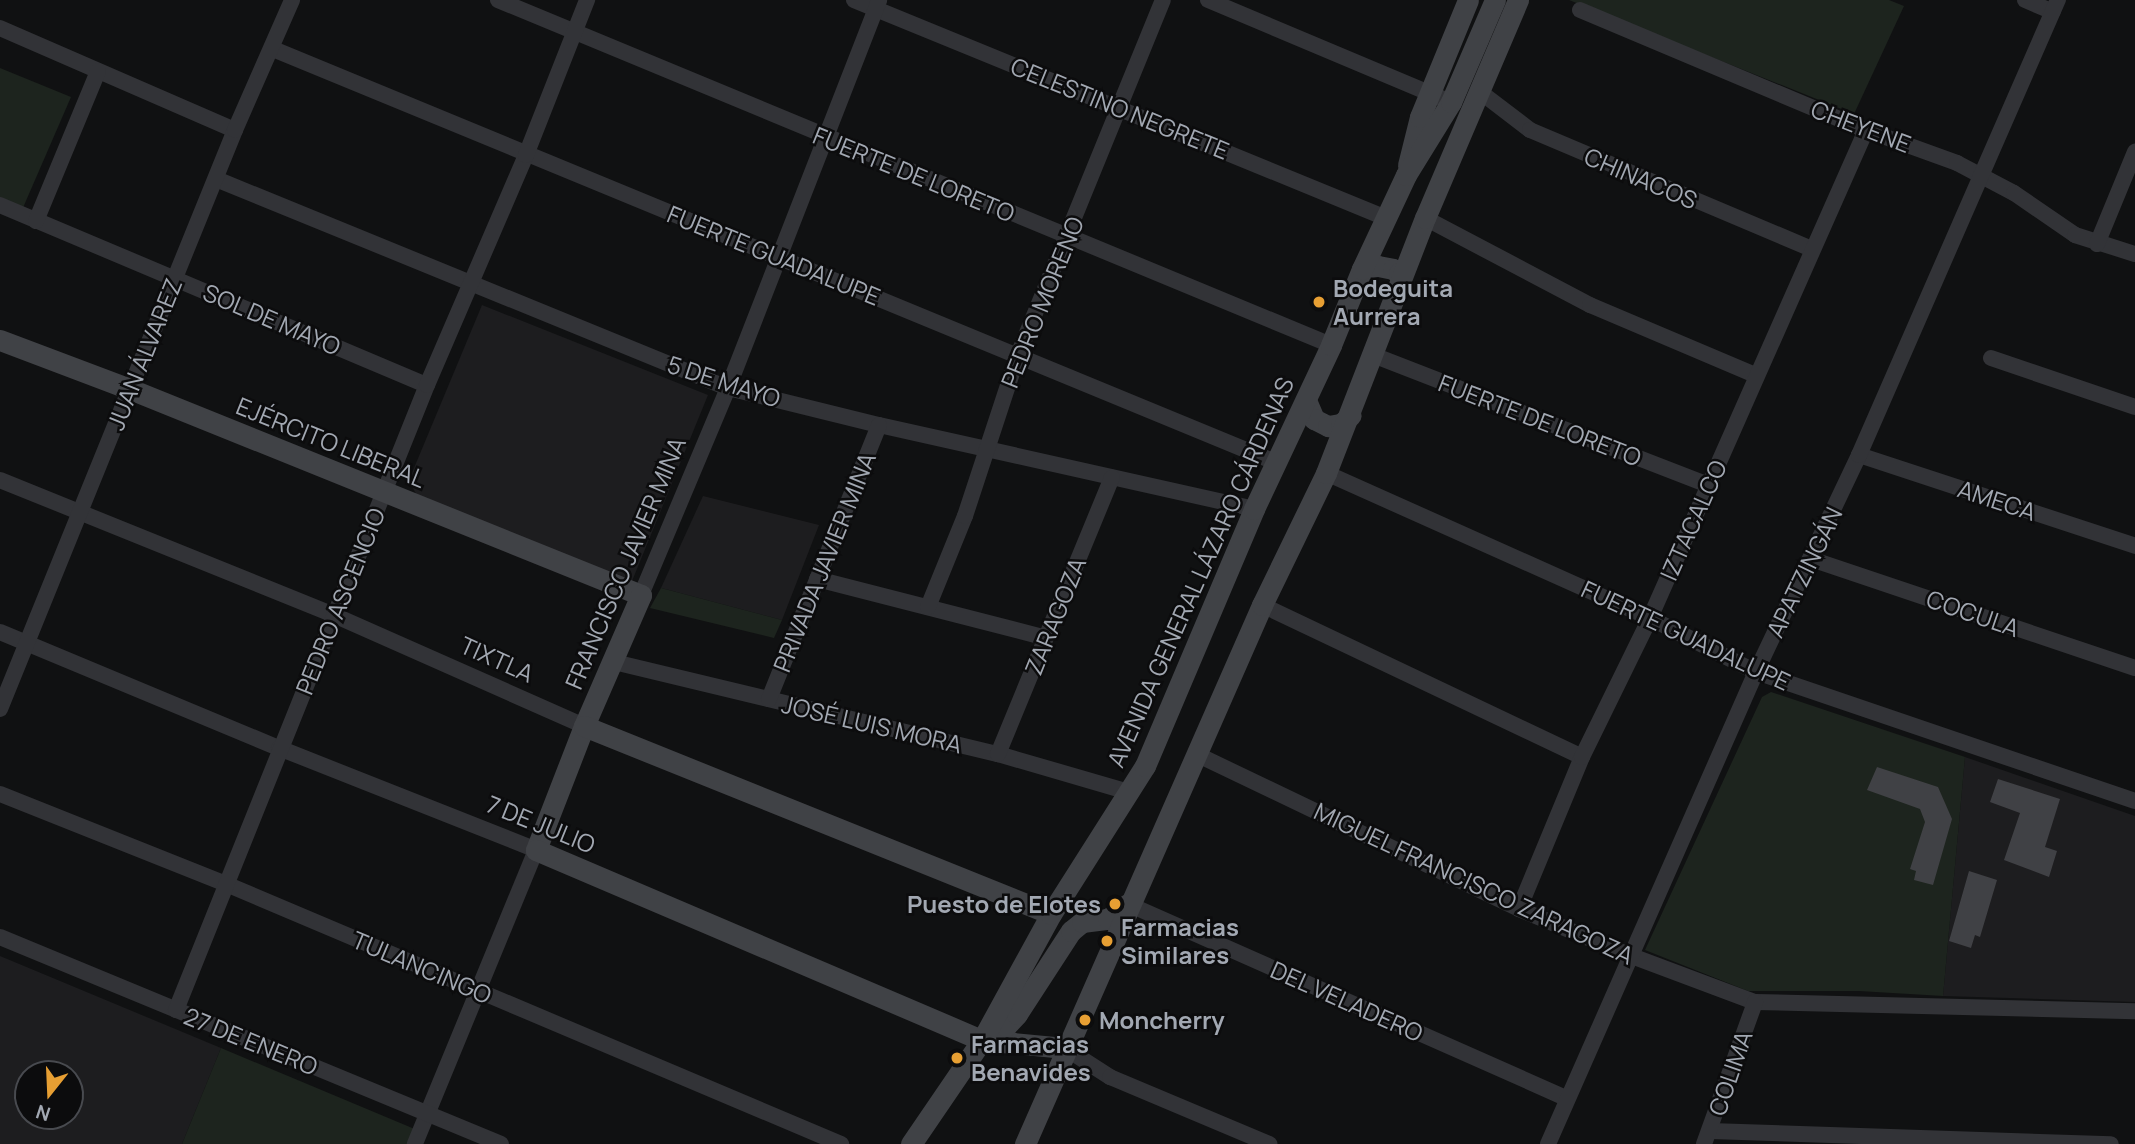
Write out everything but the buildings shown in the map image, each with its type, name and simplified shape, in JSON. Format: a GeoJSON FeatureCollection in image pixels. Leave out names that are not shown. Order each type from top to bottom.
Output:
{"type":"FeatureCollection","features":[{"type":"Feature","properties":{"kind":"street","name":"JUAN ÁLVAREZ"},"geometry":{"type":"LineString","coordinates":[[0,709],[234,130],[273,49],[292,0]]}},
{"type":"Feature","properties":{"kind":"street","name":"FUERTE DE LORETO"},"geometry":{"type":"LineString","coordinates":[[498,0],[1331,345]]}},
{"type":"Feature","properties":{"kind":"street","name":"PEDRO ASCENCIO"},"geometry":{"type":"LineString","coordinates":[[176,1010],[279,748],[336,616],[427,385],[526,155],[587,0]]}},
{"type":"Feature","properties":{"kind":"street","name":"CELESTINO NEGRETE"},"geometry":{"type":"LineString","coordinates":[[854,0],[877,4],[1386,218]]}},
{"type":"Feature","properties":{"kind":"street","name":"PEDRO MORENO"},"geometry":{"type":"LineString","coordinates":[[928,607],[965,516],[1018,355],[1163,0]]}},
{"type":"Feature","properties":{"kind":"street"},"geometry":{"type":"LineString","coordinates":[[1208,0],[1451,102]]}},
{"type":"Feature","properties":{"kind":"street"},"geometry":{"type":"LineString","coordinates":[[1406,175],[1420,117],[1468,0]]}},
{"type":"Feature","properties":{"kind":"street","name":"AVENIDA GENERAL LÁZARO CÁRDENAS"},"geometry":{"type":"LineString","coordinates":[[911,1144],[982,1040],[1051,914],[1152,753],[1254,509],[1331,345],[1362,269],[1406,175],[1451,102],[1495,0]]}},
{"type":"Feature","properties":{"kind":"street"},"geometry":{"type":"LineString","coordinates":[[1025,1144],[1128,904],[1262,605],[1351,415],[1425,218],[1518,0]]}},
{"type":"Feature","properties":{"kind":"street"},"geometry":{"type":"LineString","coordinates":[[2025,0],[2056,6]]}},
{"type":"Feature","properties":{"kind":"street","name":"FRANCISCO JAVIER MINA"},"geometry":{"type":"LineString","coordinates":[[415,1144],[584,726],[614,662],[728,388],[877,4]]}},
{"type":"Feature","properties":{"kind":"street","name":"APATZINGÁN"},"geometry":{"type":"LineString","coordinates":[[1548,1144],[1756,672],[1859,456],[2056,6]]}},
{"type":"Feature","properties":{"kind":"street","name":"CHEYENE"},"geometry":{"type":"LineString","coordinates":[[1580,10],[1866,130],[1939,156],[2014,193],[2056,224],[2097,244],[2135,254]]}},
{"type":"Feature","properties":{"kind":"street"},"geometry":{"type":"LineString","coordinates":[[0,28],[234,130]]}},
{"type":"Feature","properties":{"kind":"street","name":"FUERTE GUADALUPE"},"geometry":{"type":"LineString","coordinates":[[273,49],[1275,462]]}},
{"type":"Feature","properties":{"kind":"street"},"geometry":{"type":"LineString","coordinates":[[36,220],[98,71]]}},
{"type":"Feature","properties":{"kind":"street","name":"CHINACOS"},"geometry":{"type":"LineString","coordinates":[[1479,91],[1530,130],[1812,249]]}},
{"type":"Feature","properties":{"kind":"street","name":"IZTACALCO"},"geometry":{"type":"LineString","coordinates":[[1519,909],[1582,757],[1650,618],[1866,130]]}},
{"type":"Feature","properties":{"kind":"street"},"geometry":{"type":"LineString","coordinates":[[2097,244],[2135,152]]}},
{"type":"Feature","properties":{"kind":"street","name":"5 DE MAYO"},"geometry":{"type":"LineString","coordinates":[[216,179],[728,388],[878,425],[1254,509]]}},
{"type":"Feature","properties":{"kind":"street","name":"SOL DE MAYO"},"geometry":{"type":"LineString","coordinates":[[0,205],[427,385]]}},
{"type":"Feature","properties":{"kind":"street"},"geometry":{"type":"LineString","coordinates":[[1425,218],[1590,305],[1757,376]]}},
{"type":"Feature","properties":{"kind":"street"},"geometry":{"type":"LineString","coordinates":[[1362,269],[1378,266],[1393,269],[1399,273],[1401,284]]}},
{"type":"Feature","properties":{"kind":"street","name":"EJÉRCITO LIBERAL"},"geometry":{"type":"LineString","coordinates":[[0,340],[130,389],[641,595]]}},
{"type":"Feature","properties":{"kind":"street","name":"FUERTE DE LORETO"},"geometry":{"type":"LineString","coordinates":[[1373,355],[1708,485]]}},
{"type":"Feature","properties":{"kind":"street"},"geometry":{"type":"LineString","coordinates":[[1991,358],[2135,407]]}},
{"type":"Feature","properties":{"kind":"street"},"geometry":{"type":"LineString","coordinates":[[1306,400],[1314,419],[1328,426],[1342,424],[1351,415]]}},
{"type":"Feature","properties":{"kind":"street","name":"PRIVADA JAVIER MINA"},"geometry":{"type":"LineString","coordinates":[[769,699],[878,425]]}},
{"type":"Feature","properties":{"kind":"street","name":"AMECA"},"geometry":{"type":"LineString","coordinates":[[1859,456],[2135,545]]}},
{"type":"Feature","properties":{"kind":"street","name":"FUERTE GUADALUPE"},"geometry":{"type":"LineString","coordinates":[[1326,473],[1650,618],[1756,672],[2135,801]]}},
{"type":"Feature","properties":{"kind":"street","name":"ZARAGOZA"},"geometry":{"type":"LineString","coordinates":[[998,754],[1112,478]]}},
{"type":"Feature","properties":{"kind":"street","name":"TIXTLA"},"geometry":{"type":"LineString","coordinates":[[0,480],[336,616],[584,726],[1051,914]]}},
{"type":"Feature","properties":{"kind":"street","name":"COCULA"},"geometry":{"type":"LineString","coordinates":[[1811,559],[2135,668]]}},
{"type":"Feature","properties":{"kind":"street"},"geometry":{"type":"LineString","coordinates":[[817,579],[1046,638]]}},
{"type":"Feature","properties":{"kind":"street"},"geometry":{"type":"LineString","coordinates":[[1262,605],[1582,757]]}},
{"type":"Feature","properties":{"kind":"street","name":"7 DE JULIO"},"geometry":{"type":"LineString","coordinates":[[0,632],[279,748],[536,850],[982,1040],[1065,1048]]}},
{"type":"Feature","properties":{"kind":"street","name":"JOSÉ LUIS MORA"},"geometry":{"type":"LineString","coordinates":[[614,662],[998,754],[1129,792]]}},
{"type":"Feature","properties":{"kind":"street","name":"MIGUEL FRANCISCO ZARAGOZA"},"geometry":{"type":"LineString","coordinates":[[1196,754],[1519,909],[1629,955],[1755,1002],[2135,1011]]}},
{"type":"Feature","properties":{"kind":"street","name":"TULANCINGO"},"geometry":{"type":"LineString","coordinates":[[0,794],[226,884],[841,1144]]}},
{"type":"Feature","properties":{"kind":"street"},"geometry":{"type":"LineString","coordinates":[[982,1040],[1006,1026],[1017,1014],[1071,930],[1082,922],[1108,919],[1128,904]]}},
{"type":"Feature","properties":{"kind":"street","name":"DEL VELADERO"},"geometry":{"type":"LineString","coordinates":[[1128,904],[1566,1098]]}},
{"type":"Feature","properties":{"kind":"street","name":"27 DE ENERO"},"geometry":{"type":"LineString","coordinates":[[0,937],[502,1144]]}},
{"type":"Feature","properties":{"kind":"street","name":"COLIMA"},"geometry":{"type":"LineString","coordinates":[[1707,1138],[1755,1002]]}},
{"type":"Feature","properties":{"kind":"street"},"geometry":{"type":"LineString","coordinates":[[1065,1048],[1110,1077],[1269,1144]]}},
{"type":"Feature","properties":{"kind":"street"},"geometry":{"type":"LineString","coordinates":[[1707,1138],[2111,1144]]}},
{"type":"Feature","properties":{"kind":"shaded area"},"geometry":{"type":"Polygon","coordinates":[[[1569,0],[1889,0],[1904,6],[1854,114],[1569,0]]]}},
{"type":"Feature","properties":{"kind":"shaded area"},"geometry":{"type":"Polygon","coordinates":[[[0,68],[71,97],[22,210],[0,201],[0,68]]]}},
{"type":"Feature","properties":{"kind":"shaded area"},"geometry":{"type":"Polygon","coordinates":[[[482,305],[708,395],[630,586],[420,502],[409,480],[482,305]]]}},
{"type":"Feature","properties":{"kind":"shaded area"},"geometry":{"type":"Polygon","coordinates":[[[703,496],[819,525],[782,620],[661,588],[703,496]]]}},
{"type":"Feature","properties":{"kind":"shaded area"},"geometry":{"type":"Polygon","coordinates":[[[661,588],[782,620],[774,638],[650,608],[661,588]]]}},
{"type":"Feature","properties":{"kind":"shaded area"},"geometry":{"type":"Polygon","coordinates":[[[1771,692],[1965,757],[1943,996],[1859,991],[1748,991],[1645,950],[1762,697],[1771,692]]]}},
{"type":"Feature","properties":{"kind":"shaded area"},"geometry":{"type":"Polygon","coordinates":[[[1965,757],[2135,816],[2135,1002],[1943,996],[1965,757]]]}},
{"type":"Feature","properties":{"kind":"shaded area"},"geometry":{"type":"Polygon","coordinates":[[[0,956],[221,1048],[182,1144],[0,1144],[0,956]]]}},
{"type":"Feature","properties":{"kind":"shaded area"},"geometry":{"type":"Polygon","coordinates":[[[221,1048],[417,1130],[411,1144],[182,1144],[221,1048]]]}},
{"type":"Feature","properties":{"kind":"place","name":"Bodeguita Aurrera"},"geometry":{"type":"Point","coordinates":[1319,302]}},
{"type":"Feature","properties":{"kind":"place","name":"Puesto de Elotes"},"geometry":{"type":"Point","coordinates":[1115,904]}},
{"type":"Feature","properties":{"kind":"place","name":"Farmacias Similares"},"geometry":{"type":"Point","coordinates":[1107,941]}},
{"type":"Feature","properties":{"kind":"place","name":"Moncherry"},"geometry":{"type":"Point","coordinates":[1085,1020]}},
{"type":"Feature","properties":{"kind":"place","name":"Farmacias Benavides"},"geometry":{"type":"Point","coordinates":[957,1058]}}]}
